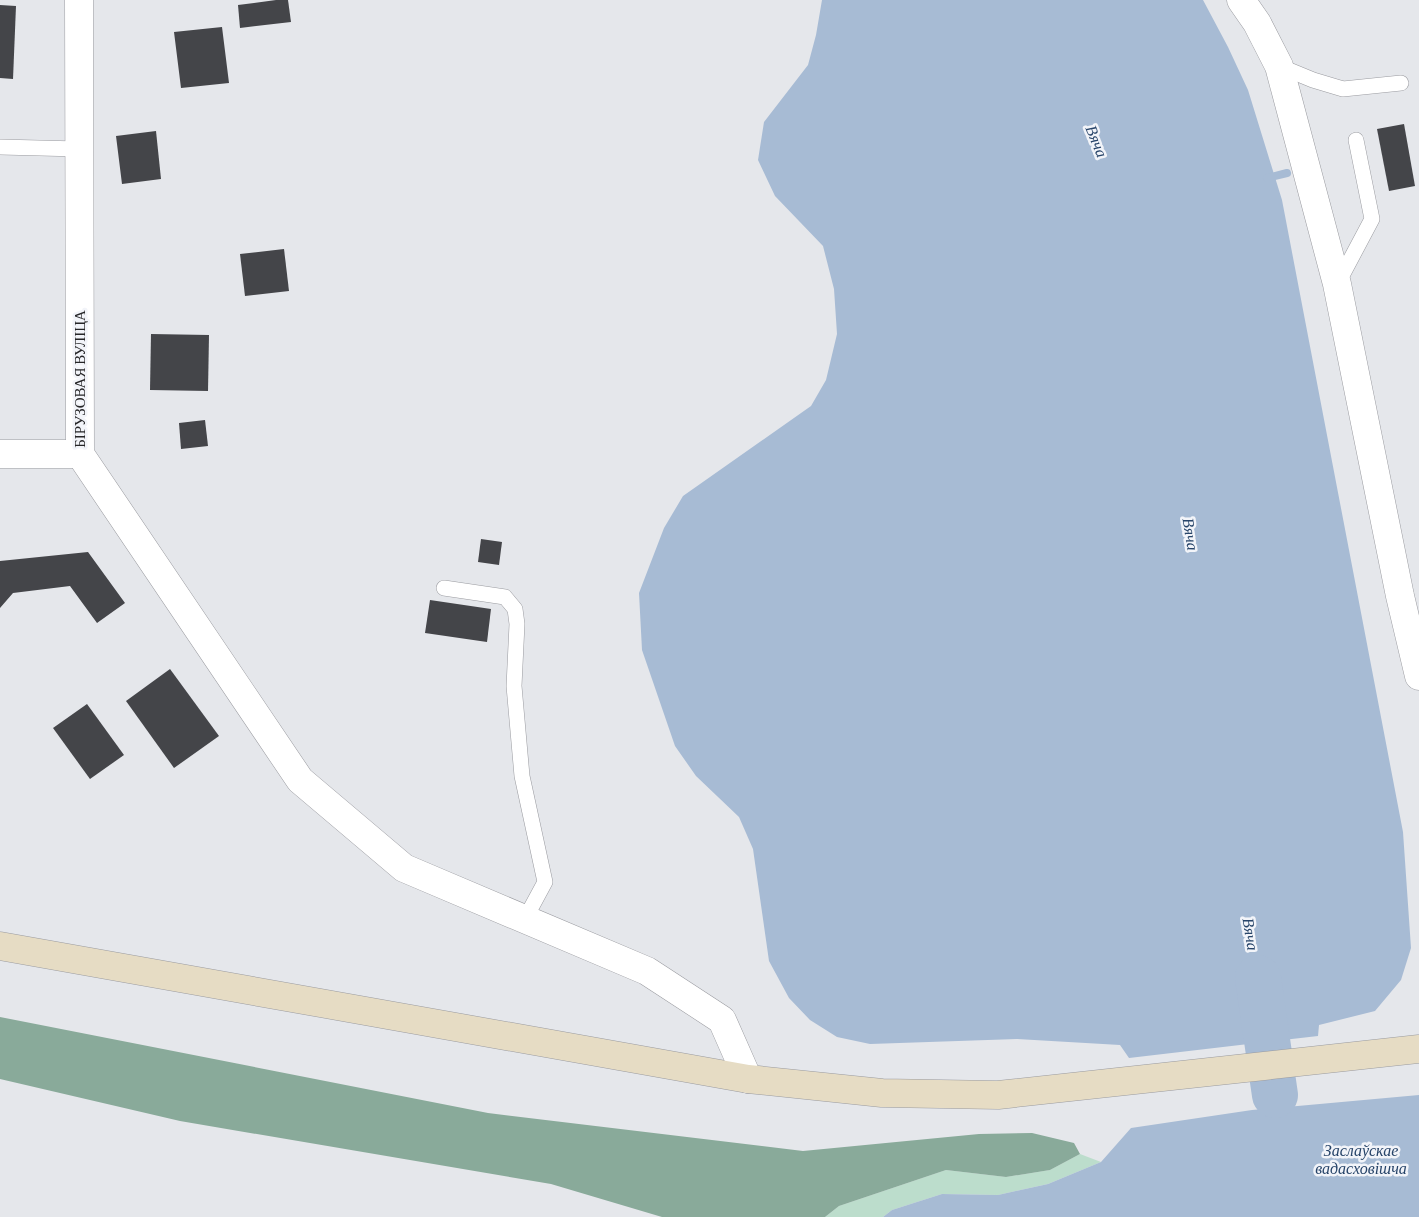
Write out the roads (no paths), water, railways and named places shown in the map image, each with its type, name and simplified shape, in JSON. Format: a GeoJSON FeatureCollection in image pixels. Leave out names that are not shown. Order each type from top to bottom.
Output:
{"type":"FeatureCollection","features":[{"type":"Feature","properties":{"kind":"main road"},"geometry":{"type":"LineString","coordinates":[[0,946],[748,1079],[882,1093],[998,1095],[1126,1079],[1419,1049]]}},
{"type":"Feature","properties":{"kind":"street","name":"БІРУЗОВАЯ ВУЛІЦА"},"geometry":{"type":"LineString","coordinates":[[79,0],[80,454],[300,780],[404,868],[647,971],[722,1020],[748,1079]]}},
{"type":"Feature","properties":{"kind":"street"},"geometry":{"type":"LineString","coordinates":[[1241,0],[1257,23],[1279,66],[1337,284],[1400,596],[1419,676]]}},
{"type":"Feature","properties":{"kind":"street"},"geometry":{"type":"LineString","coordinates":[[0,454],[80,454]]}},
{"type":"Feature","properties":{"kind":"lane"},"geometry":{"type":"LineString","coordinates":[[1279,66],[1313,80],[1343,89],[1401,83]]}},
{"type":"Feature","properties":{"kind":"lane"},"geometry":{"type":"LineString","coordinates":[[1337,284],[1372,219],[1356,140]]}},
{"type":"Feature","properties":{"kind":"lane"},"geometry":{"type":"LineString","coordinates":[[0,147],[79,148]]}},
{"type":"Feature","properties":{"kind":"lane"},"geometry":{"type":"LineString","coordinates":[[444,588],[504,596],[515,609],[517,624],[514,686],[522,776],[545,882],[524,919]]}},
{"type":"Feature","properties":{"kind":"water"},"geometry":{"type":"Polygon","coordinates":[[[822,0],[1203,0],[1248,90],[1282,200],[1403,832],[1411,948],[1401,980],[1375,1011],[1319,1025],[1318,1036],[1129,1058],[1120,1045],[1017,1039],[870,1044],[837,1037],[810,1020],[789,998],[769,961],[753,849],[739,817],[696,776],[675,746],[642,650],[639,593],[664,528],[683,496],[811,406],[826,380],[837,334],[834,289],[823,246],[775,196],[758,160],[764,122],[808,65],[816,35],[822,0]]]}},
{"type":"Feature","properties":{"kind":"water","name":"Заслаўскае вадасховішча"},"geometry":{"type":"Polygon","coordinates":[[[1419,1095],[1419,1217],[883,1217],[892,1210],[942,1194],[998,1195],[1048,1184],[1101,1162],[1131,1128],[1252,1110],[1419,1095]]]}},
{"type":"Feature","properties":{"kind":"waterway"},"geometry":{"type":"LineString","coordinates":[[1267,178],[1287,173]]}},
{"type":"Feature","properties":{"kind":"waterway","name":"Вяча"},"geometry":{"type":"LineString","coordinates":[[1258,978],[1275,1095]]}}]}
